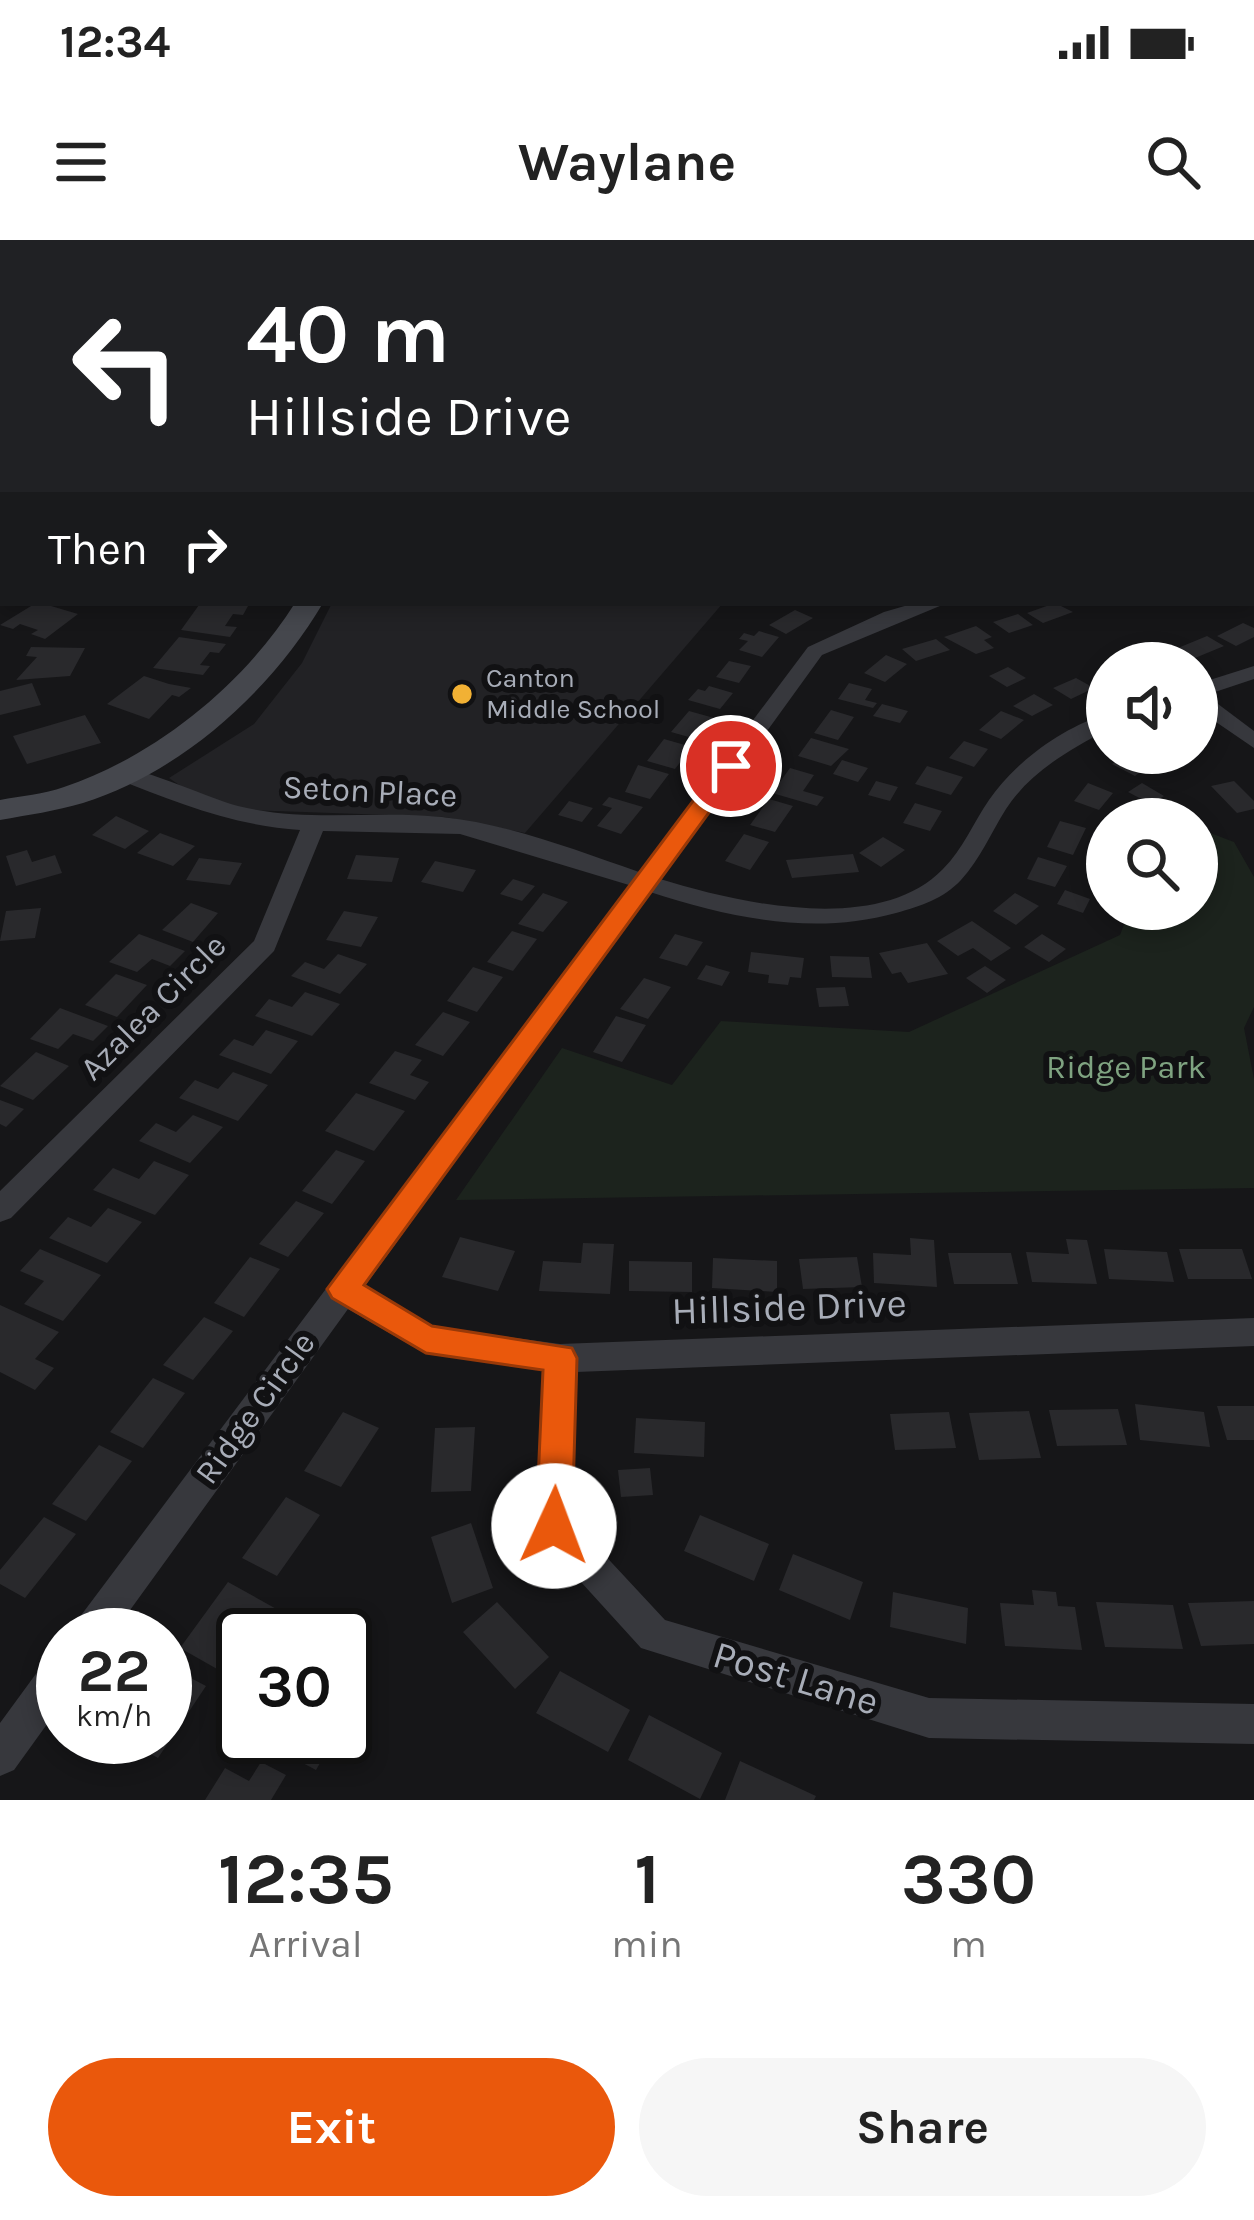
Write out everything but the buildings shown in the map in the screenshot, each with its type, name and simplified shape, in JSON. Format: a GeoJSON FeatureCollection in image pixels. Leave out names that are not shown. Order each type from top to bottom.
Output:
{"type":"FeatureCollection","features":[{"type":"Feature","properties":{"kind":"street"},"geometry":{"type":"LineString","coordinates":[[0,810],[73,795],[123,773],[212,716],[276,652],[307,606]]}},
{"type":"Feature","properties":{"kind":"street","name":"Ridge Circle"},"geometry":{"type":"LineString","coordinates":[[109,1608],[814,651],[891,616],[926,606]]}},
{"type":"Feature","properties":{"kind":"street"},"geometry":{"type":"LineString","coordinates":[[1218,687],[1254,672]]}},
{"type":"Feature","properties":{"kind":"street"},"geometry":{"type":"LineString","coordinates":[[1218,712],[1254,741]]}},
{"type":"Feature","properties":{"kind":"street","name":"Seton Place"},"geometry":{"type":"LineString","coordinates":[[123,773],[219,812],[314,824],[459,826],[751,912],[789,917],[879,911],[923,896],[952,878],[1010,788],[1063,743],[1086,732]]}},
{"type":"Feature","properties":{"kind":"street","name":"Azalea Circle"},"geometry":{"type":"LineString","coordinates":[[0,1210],[265,945],[314,824]]}},
{"type":"Feature","properties":{"kind":"street","name":"Hillside Drive"},"geometry":{"type":"LineString","coordinates":[[343,1289],[426,1340],[560,1358],[1254,1332]]}},
{"type":"Feature","properties":{"kind":"street","name":"Post Lane"},"geometry":{"type":"LineString","coordinates":[[560,1358],[554,1526],[654,1635],[929,1718],[1254,1724]]}},
{"type":"Feature","properties":{"kind":"street"},"geometry":{"type":"LineString","coordinates":[[0,1756],[36,1707]]}},
{"type":"Feature","properties":{"kind":"shaded area","name":"Canton Middle School"},"geometry":{"type":"Polygon","coordinates":[[[330,606],[720,606],[525,833],[445,817],[247,810],[191,793],[169,778],[254,724],[302,663],[330,606]]]}},
{"type":"Feature","properties":{"kind":"green space","name":"Ridge Park"},"geometry":{"type":"Polygon","coordinates":[[[1218,836],[1234,842],[1254,877],[1254,1007],[1244,1028],[1254,1079],[1254,1188],[456,1200],[562,1048],[672,1085],[721,1021],[909,1032],[1120,935],[1122,930],[1218,930],[1218,836]]]}},
{"type":"Feature","properties":{"kind":"place","name":"Canton Middle School"},"geometry":{"type":"Point","coordinates":[462,694]}},
{"type":"Feature","properties":{"kind":"route"},"geometry":{"type":"LineString","coordinates":[[554,1526],[560,1358],[426,1340],[343,1289],[731,766]]}}]}
